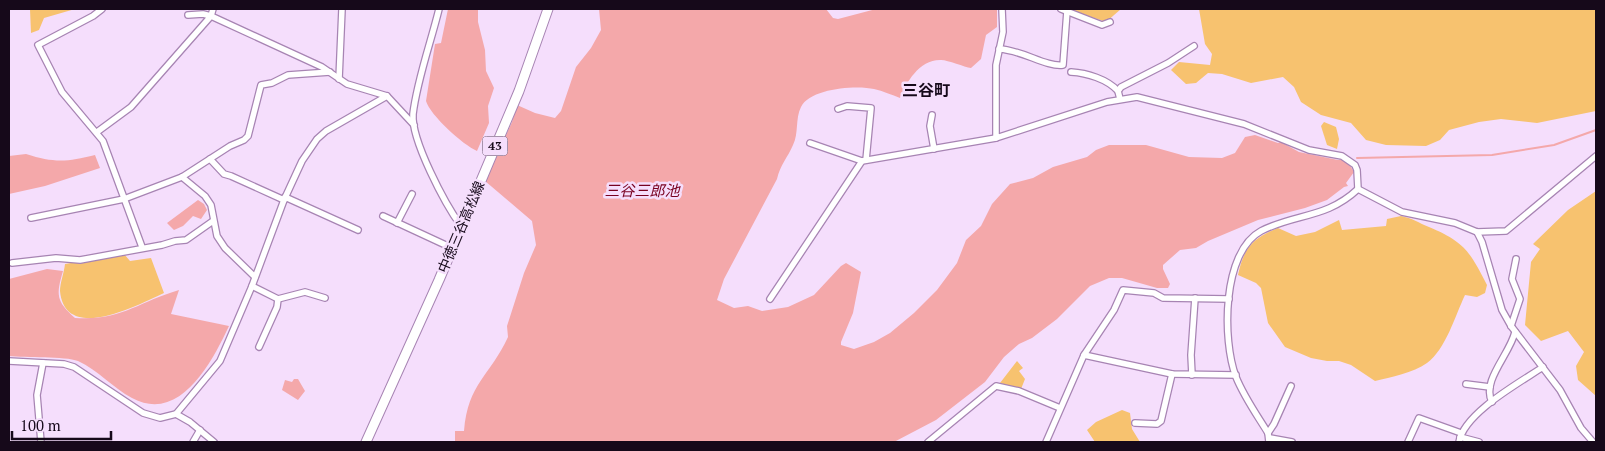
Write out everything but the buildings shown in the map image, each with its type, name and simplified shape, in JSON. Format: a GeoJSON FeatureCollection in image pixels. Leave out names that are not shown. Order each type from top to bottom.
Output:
{"type":"FeatureCollection","features":[{"type":"Feature","properties":{"kind":"main road","name":"中徳三谷高松線"},"geometry":{"type":"LineString","coordinates":[[366,442],[519,91],[548,9]]}},
{"type":"Feature","properties":{"kind":"street"},"geometry":{"type":"LineString","coordinates":[[102,9],[93,16],[38,45],[62,92],[103,141],[142,247]]}},
{"type":"Feature","properties":{"kind":"street"},"geometry":{"type":"LineString","coordinates":[[97,132],[131,107],[211,16],[213,9]]}},
{"type":"Feature","properties":{"kind":"street"},"geometry":{"type":"LineString","coordinates":[[339,79],[342,9]]}},
{"type":"Feature","properties":{"kind":"street"},"geometry":{"type":"LineString","coordinates":[[439,9],[416,98],[414,125],[425,161],[461,226]]}},
{"type":"Feature","properties":{"kind":"street"},"geometry":{"type":"LineString","coordinates":[[996,138],[996,65],[1003,32],[1002,9]]}},
{"type":"Feature","properties":{"kind":"street"},"geometry":{"type":"LineString","coordinates":[[999,49],[1012,49],[1050,64],[1063,65],[1064,10],[1102,25],[1110,22]]}},
{"type":"Feature","properties":{"kind":"street"},"geometry":{"type":"LineString","coordinates":[[188,16],[203,14],[211,16],[286,50],[330,72],[347,84],[387,96],[414,125]]}},
{"type":"Feature","properties":{"kind":"street"},"geometry":{"type":"LineString","coordinates":[[1118,91],[1194,46]]}},
{"type":"Feature","properties":{"kind":"street"},"geometry":{"type":"LineString","coordinates":[[31,218],[124,199],[182,178],[248,136],[261,85],[272,83],[288,76],[330,72]]}},
{"type":"Feature","properties":{"kind":"street"},"geometry":{"type":"LineString","coordinates":[[1071,72],[1085,73],[1112,84],[1118,91],[1120,99]]}},
{"type":"Feature","properties":{"kind":"street"},"geometry":{"type":"LineString","coordinates":[[9,361],[64,364],[82,370],[143,413],[160,418],[176,414],[220,361],[252,286],[285,198],[302,161],[317,139],[326,131],[387,96]]}},
{"type":"Feature","properties":{"kind":"street"},"geometry":{"type":"LineString","coordinates":[[810,144],[864,160],[996,138],[1120,99],[1138,97],[1238,123],[1309,150],[1342,156],[1355,166],[1358,175],[1358,189],[1346,200],[1332,208],[1276,225],[1260,232],[1242,249],[1237,263],[1229,299],[1229,341],[1236,374],[1269,438]]}},
{"type":"Feature","properties":{"kind":"street"},"geometry":{"type":"LineString","coordinates":[[770,299],[864,160],[871,108],[847,106],[838,109]]}},
{"type":"Feature","properties":{"kind":"street"},"geometry":{"type":"LineString","coordinates":[[932,114],[930,126],[934,149]]}},
{"type":"Feature","properties":{"kind":"street"},"geometry":{"type":"LineString","coordinates":[[1358,189],[1402,212],[1454,223],[1477,232],[1506,231],[1596,156]]}},
{"type":"Feature","properties":{"kind":"street"},"geometry":{"type":"LineString","coordinates":[[210,159],[224,174],[358,230]]}},
{"type":"Feature","properties":{"kind":"street"},"geometry":{"type":"LineString","coordinates":[[182,178],[205,196],[210,205],[217,236],[225,248],[255,277]]}},
{"type":"Feature","properties":{"kind":"street"},"geometry":{"type":"LineString","coordinates":[[397,223],[412,194]]}},
{"type":"Feature","properties":{"kind":"street"},"geometry":{"type":"LineString","coordinates":[[382,216],[452,248]]}},
{"type":"Feature","properties":{"kind":"street"},"geometry":{"type":"LineString","coordinates":[[12,263],[56,258],[80,260],[186,240],[213,221]]}},
{"type":"Feature","properties":{"kind":"street"},"geometry":{"type":"LineString","coordinates":[[1477,232],[1482,242],[1502,310],[1515,332],[1560,390],[1581,428],[1594,442]]}},
{"type":"Feature","properties":{"kind":"street"},"geometry":{"type":"LineString","coordinates":[[1511,326],[1520,299],[1512,279],[1516,259]]}},
{"type":"Feature","properties":{"kind":"street"},"geometry":{"type":"LineString","coordinates":[[252,286],[278,299],[305,292],[325,298]]}},
{"type":"Feature","properties":{"kind":"street"},"geometry":{"type":"LineString","coordinates":[[1046,442],[1084,355],[1114,310],[1123,290],[1154,293],[1163,298],[1229,299]]}},
{"type":"Feature","properties":{"kind":"street"},"geometry":{"type":"LineString","coordinates":[[1192,375],[1191,355],[1195,298]]}},
{"type":"Feature","properties":{"kind":"street"},"geometry":{"type":"LineString","coordinates":[[259,347],[277,306],[278,299]]}},
{"type":"Feature","properties":{"kind":"street"},"geometry":{"type":"LineString","coordinates":[[1492,402],[1490,387],[1494,372],[1510,350],[1515,332]]}},
{"type":"Feature","properties":{"kind":"street"},"geometry":{"type":"LineString","coordinates":[[1084,355],[1172,374],[1236,374]]}},
{"type":"Feature","properties":{"kind":"street"},"geometry":{"type":"LineString","coordinates":[[41,442],[37,395],[43,363]]}},
{"type":"Feature","properties":{"kind":"street"},"geometry":{"type":"LineString","coordinates":[[1460,438],[1477,415],[1492,402],[1543,367]]}},
{"type":"Feature","properties":{"kind":"street"},"geometry":{"type":"LineString","coordinates":[[1135,423],[1157,424],[1161,421],[1172,374]]}},
{"type":"Feature","properties":{"kind":"street"},"geometry":{"type":"LineString","coordinates":[[1466,384],[1490,387]]}},
{"type":"Feature","properties":{"kind":"street"},"geometry":{"type":"LineString","coordinates":[[928,442],[996,386],[1019,391],[1060,408]]}},
{"type":"Feature","properties":{"kind":"street"},"geometry":{"type":"LineString","coordinates":[[1269,438],[1291,386]]}},
{"type":"Feature","properties":{"kind":"street"},"geometry":{"type":"LineString","coordinates":[[176,414],[214,442]]}},
{"type":"Feature","properties":{"kind":"street"},"geometry":{"type":"LineString","coordinates":[[1408,442],[1418,418],[1460,438],[1478,442]]}},
{"type":"Feature","properties":{"kind":"street"},"geometry":{"type":"LineString","coordinates":[[193,442],[200,430]]}},
{"type":"Feature","properties":{"kind":"street"},"geometry":{"type":"LineString","coordinates":[[1269,438],[1292,442]]}},
{"type":"Feature","properties":{"kind":"shaded area"},"geometry":{"type":"Polygon","coordinates":[[[30,9],[75,9],[44,18],[39,30],[31,33],[30,9]]]}},
{"type":"Feature","properties":{"kind":"shaded area"},"geometry":{"type":"Polygon","coordinates":[[[1068,9],[1121,9],[1106,22],[1068,9]]]}},
{"type":"Feature","properties":{"kind":"shaded area"},"geometry":{"type":"Polygon","coordinates":[[[1199,9],[1596,9],[1596,111],[1537,123],[1501,119],[1479,122],[1449,130],[1440,140],[1426,146],[1386,145],[1366,140],[1351,123],[1321,115],[1301,102],[1294,87],[1283,77],[1251,83],[1222,74],[1208,73],[1196,83],[1186,84],[1171,70],[1179,62],[1210,65],[1212,54],[1205,44],[1199,9]]]}},
{"type":"Feature","properties":{"kind":"shaded area"},"geometry":{"type":"Polygon","coordinates":[[[1324,122],[1336,127],[1339,139],[1337,149],[1327,145],[1321,126],[1324,122]]]}},
{"type":"Feature","properties":{"kind":"shaded area"},"geometry":{"type":"Polygon","coordinates":[[[1596,191],[1596,396],[1578,380],[1576,366],[1584,352],[1568,331],[1541,341],[1525,325],[1531,262],[1540,249],[1533,244],[1568,210],[1596,191]]]}},
{"type":"Feature","properties":{"kind":"shaded area"},"geometry":{"type":"Polygon","coordinates":[[[1401,216],[1441,232],[1459,243],[1471,256],[1487,285],[1485,293],[1477,297],[1465,295],[1445,341],[1434,357],[1415,369],[1375,381],[1351,365],[1339,361],[1311,358],[1285,347],[1268,323],[1261,288],[1256,283],[1238,275],[1243,257],[1251,245],[1262,236],[1278,228],[1296,236],[1315,232],[1339,220],[1342,230],[1386,226],[1387,219],[1401,216]]]}},
{"type":"Feature","properties":{"kind":"shaded area"},"geometry":{"type":"Polygon","coordinates":[[[124,254],[130,261],[151,258],[164,293],[121,312],[104,316],[88,318],[75,315],[65,307],[60,291],[65,264],[124,254]]]}},
{"type":"Feature","properties":{"kind":"shaded area"},"geometry":{"type":"Polygon","coordinates":[[[1017,361],[1023,368],[1019,371],[1025,379],[1021,389],[1000,383],[1017,361]]]}},
{"type":"Feature","properties":{"kind":"shaded area"},"geometry":{"type":"Polygon","coordinates":[[[1122,410],[1130,413],[1132,429],[1140,442],[1095,442],[1087,430],[1096,422],[1122,410]]]}},
{"type":"Feature","properties":{"kind":"water"},"geometry":{"type":"Polygon","coordinates":[[[448,9],[478,9],[478,22],[485,50],[486,71],[494,88],[488,106],[489,123],[477,151],[448,129],[434,114],[426,101],[435,44],[441,43],[448,9]]]}},
{"type":"Feature","properties":{"kind":"water","name":"三谷三郎池"},"geometry":{"type":"Polygon","coordinates":[[[599,9],[826,9],[833,18],[838,19],[876,9],[997,9],[997,27],[986,35],[981,59],[971,68],[943,60],[932,61],[914,73],[900,98],[874,89],[857,87],[834,89],[806,101],[799,112],[793,145],[724,279],[717,300],[734,308],[748,306],[762,311],[788,307],[814,295],[846,263],[861,272],[853,313],[841,342],[841,345],[854,349],[874,342],[890,333],[937,290],[957,263],[966,240],[981,226],[992,204],[1010,184],[1033,178],[1053,167],[1087,157],[1096,150],[1109,145],[1146,145],[1189,157],[1222,158],[1235,153],[1245,137],[1255,135],[1278,143],[1281,142],[1299,152],[1338,160],[1346,159],[1354,172],[1346,183],[1348,186],[1327,200],[1305,208],[1258,220],[1196,248],[1180,250],[1163,265],[1170,284],[1168,288],[1157,288],[1122,278],[1109,278],[1090,286],[1057,319],[1032,338],[1019,344],[1004,357],[985,382],[936,420],[894,442],[455,442],[455,431],[464,431],[466,415],[475,390],[508,337],[507,326],[524,273],[536,245],[532,221],[485,181],[512,122],[517,105],[535,113],[555,118],[561,111],[576,67],[591,48],[601,30],[599,9]]]}},
{"type":"Feature","properties":{"kind":"water"},"geometry":{"type":"Polygon","coordinates":[[[26,154],[53,160],[76,159],[95,155],[100,168],[45,186],[9,194],[9,156],[26,154]]]}},
{"type":"Feature","properties":{"kind":"water"},"geometry":{"type":"Polygon","coordinates":[[[198,200],[204,204],[207,210],[201,219],[193,216],[183,226],[174,230],[167,223],[198,200]]]}},
{"type":"Feature","properties":{"kind":"water"},"geometry":{"type":"Polygon","coordinates":[[[47,269],[63,271],[59,286],[59,297],[64,307],[75,318],[105,317],[117,314],[179,290],[171,314],[229,326],[213,356],[192,385],[179,396],[165,403],[149,404],[125,394],[78,361],[64,358],[9,356],[9,279],[47,269]]]}},
{"type":"Feature","properties":{"kind":"water"},"geometry":{"type":"Polygon","coordinates":[[[294,379],[298,379],[305,391],[298,400],[282,390],[285,380],[292,382],[294,379]]]}},
{"type":"Feature","properties":{"kind":"waterway"},"geometry":{"type":"LineString","coordinates":[[1357,158],[1492,155],[1554,145],[1596,130]]}},
{"type":"Feature","properties":{"kind":"district","name":"三谷町"},"geometry":{"type":"Point","coordinates":[926,90]}}]}
